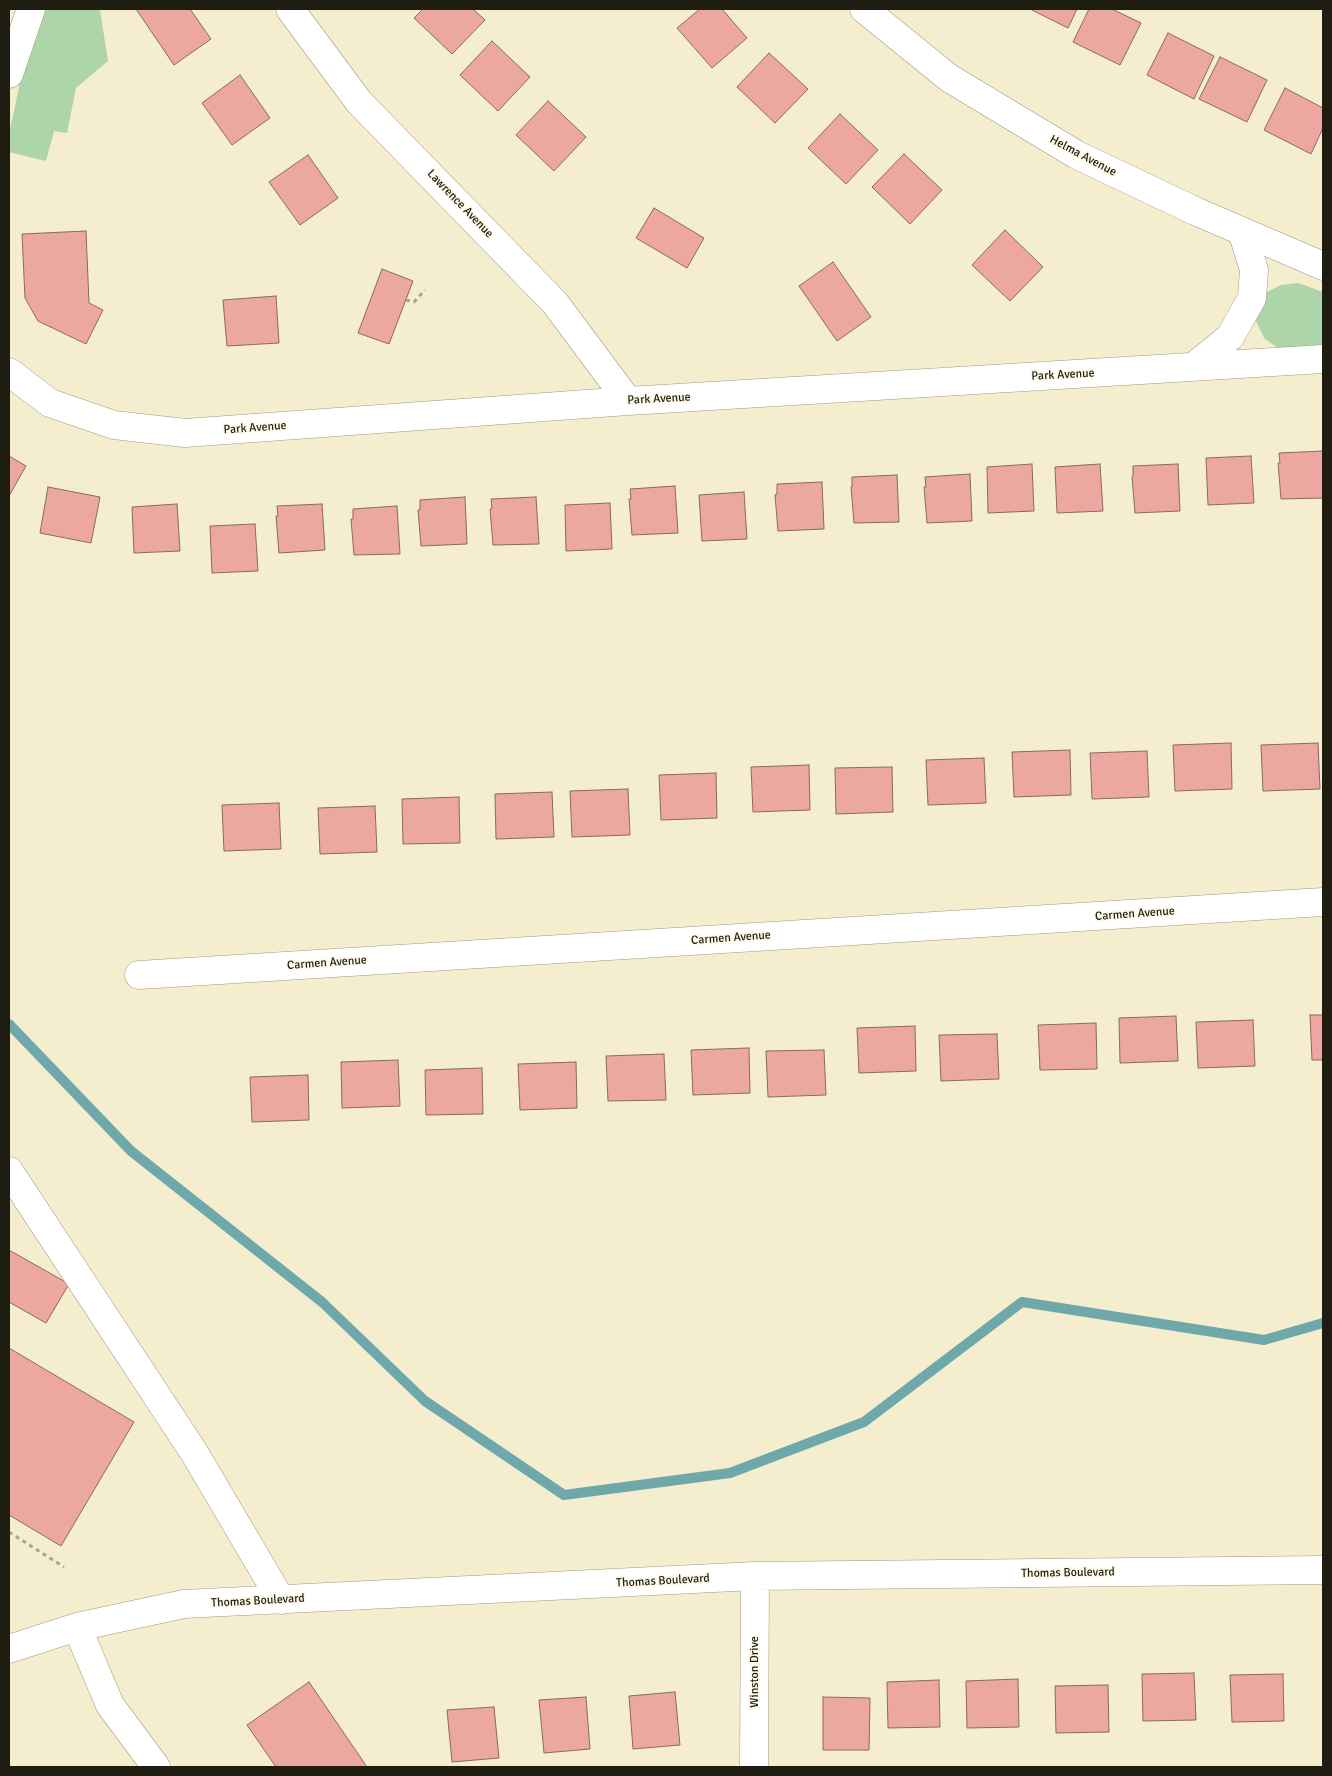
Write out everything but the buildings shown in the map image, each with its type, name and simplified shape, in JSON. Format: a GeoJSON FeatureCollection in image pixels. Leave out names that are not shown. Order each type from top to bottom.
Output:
{"type":"FeatureCollection","features":[{"type":"Feature","properties":{"kind":"street"},"geometry":{"type":"LineString","coordinates":[[9,74],[32,9]]}},
{"type":"Feature","properties":{"kind":"street","name":"Lawrence Avenue"},"geometry":{"type":"LineString","coordinates":[[290,9],[360,102],[555,303],[628,401]]}},
{"type":"Feature","properties":{"kind":"street","name":"Helma Avenue"},"geometry":{"type":"LineString","coordinates":[[864,9],[949,78],[1077,155],[1323,266]]}},
{"type":"Feature","properties":{"kind":"street"},"geometry":{"type":"LineString","coordinates":[[1193,367],[1230,337],[1252,298],[1254,270],[1242,231]]}},
{"type":"Feature","properties":{"kind":"street","name":"Park Avenue"},"geometry":{"type":"LineString","coordinates":[[9,372],[50,403],[114,425],[185,433],[628,401],[1323,359]]}},
{"type":"Feature","properties":{"kind":"street","name":"Carmen Avenue"},"geometry":{"type":"LineString","coordinates":[[139,975],[1323,902]]}},
{"type":"Feature","properties":{"kind":"street"},"geometry":{"type":"LineString","coordinates":[[9,1171],[195,1454],[281,1600]]}},
{"type":"Feature","properties":{"kind":"street","name":"Thomas Boulevard"},"geometry":{"type":"LineString","coordinates":[[9,1649],[77,1627],[184,1604],[755,1576],[1323,1570]]}},
{"type":"Feature","properties":{"kind":"street","name":"Winston Drive"},"geometry":{"type":"LineString","coordinates":[[754,1767],[755,1576]]}},
{"type":"Feature","properties":{"kind":"street"},"geometry":{"type":"LineString","coordinates":[[77,1627],[110,1705],[156,1767]]}},
{"type":"Feature","properties":{"kind":"path"},"geometry":{"type":"LineString","coordinates":[[406,300],[414,302],[425,290]]}},
{"type":"Feature","properties":{"kind":"path"},"geometry":{"type":"LineString","coordinates":[[9,1532],[64,1567]]}},
{"type":"Feature","properties":{"kind":"green space"},"geometry":{"type":"Polygon","coordinates":[[[41,9],[102,9],[100,10],[108,61],[76,88],[67,133],[54,131],[46,161],[9,152],[9,134],[21,78],[41,9]]]}},
{"type":"Feature","properties":{"kind":"green space"},"geometry":{"type":"Polygon","coordinates":[[[1298,283],[1323,292],[1323,347],[1279,349],[1264,338],[1256,321],[1260,305],[1267,292],[1281,285],[1298,283]]]}},
{"type":"Feature","properties":{"kind":"waterway"},"geometry":{"type":"LineString","coordinates":[[9,1024],[131,1151],[322,1302],[425,1401],[564,1495],[730,1473],[864,1422],[1022,1302],[1264,1340],[1323,1323]]}}]}
